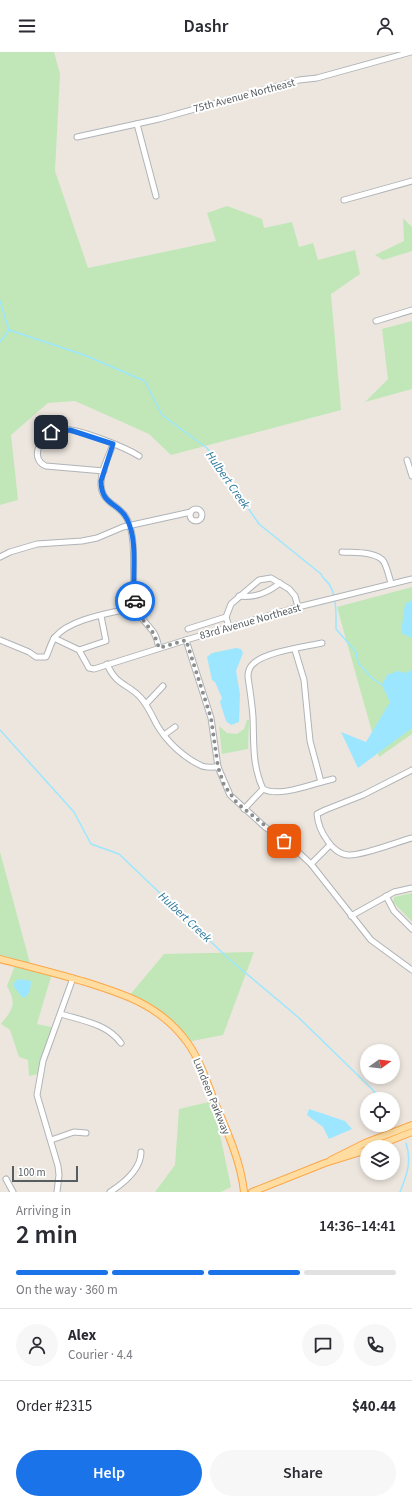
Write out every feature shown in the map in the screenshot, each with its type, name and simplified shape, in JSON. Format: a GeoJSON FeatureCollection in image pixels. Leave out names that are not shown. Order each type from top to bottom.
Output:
{"type":"FeatureCollection","features":[{"type":"Feature","properties":{"kind":"main road","name":"Lundeen Parkway"},"geometry":{"type":"LineString","coordinates":[[0,959],[73,978],[122,993],[140,1001],[158,1012],[187,1042],[198,1060],[223,1121],[242,1179],[244,1192]]}},
{"type":"Feature","properties":{"kind":"main road"},"geometry":{"type":"LineString","coordinates":[[325,1164],[338,1155],[364,1143],[412,1125]]}},
{"type":"Feature","properties":{"kind":"main road"},"geometry":{"type":"LineString","coordinates":[[392,1140],[412,1132]]}},
{"type":"Feature","properties":{"kind":"main road"},"geometry":{"type":"LineString","coordinates":[[252,1192],[360,1152]]}},
{"type":"Feature","properties":{"kind":"street","name":"75th Avenue Northeast"},"geometry":{"type":"LineString","coordinates":[[77,137],[137,124],[411,52]]}},
{"type":"Feature","properties":{"kind":"street"},"geometry":{"type":"LineString","coordinates":[[137,124],[156,196]]}},
{"type":"Feature","properties":{"kind":"street"},"geometry":{"type":"LineString","coordinates":[[344,200],[412,181]]}},
{"type":"Feature","properties":{"kind":"street"},"geometry":{"type":"LineString","coordinates":[[376,321],[412,310]]}},
{"type":"Feature","properties":{"kind":"street"},"geometry":{"type":"LineString","coordinates":[[104,471],[46,466],[38,461],[37,455],[41,442],[51,432],[57,430],[70,430],[113,444],[139,456]]}},
{"type":"Feature","properties":{"kind":"street"},"geometry":{"type":"LineString","coordinates":[[113,444],[101,481],[102,493],[108,502],[126,518],[130,525],[133,549],[136,607],[154,634],[159,648]]}},
{"type":"Feature","properties":{"kind":"street"},"geometry":{"type":"LineString","coordinates":[[407,460],[412,476]]}},
{"type":"Feature","properties":{"kind":"street"},"geometry":{"type":"LineString","coordinates":[[0,557],[10,552],[37,544],[70,543],[97,538],[130,525],[191,512]]}},
{"type":"Feature","properties":{"kind":"street"},"geometry":{"type":"LineString","coordinates":[[342,552],[378,557],[383,560],[391,583]]}},
{"type":"Feature","properties":{"kind":"street"},"geometry":{"type":"LineString","coordinates":[[229,627],[226,617],[231,604],[259,580],[271,578],[292,592],[298,608]]}},
{"type":"Feature","properties":{"kind":"street","name":"83rd Avenue Northeast"},"geometry":{"type":"LineString","coordinates":[[79,650],[89,668],[94,669],[229,627],[391,583],[412,579]]}},
{"type":"Feature","properties":{"kind":"street"},"geometry":{"type":"LineString","coordinates":[[239,596],[249,597],[260,595],[280,584]]}},
{"type":"Feature","properties":{"kind":"street"},"geometry":{"type":"LineString","coordinates":[[0,640],[36,657],[42,658],[46,657],[54,638],[64,629],[79,622],[136,607]]}},
{"type":"Feature","properties":{"kind":"street"},"geometry":{"type":"LineString","coordinates":[[54,638],[79,650],[106,641],[101,616]]}},
{"type":"Feature","properties":{"kind":"street"},"geometry":{"type":"LineString","coordinates":[[188,629],[226,617]]}},
{"type":"Feature","properties":{"kind":"street"},"geometry":{"type":"LineString","coordinates":[[186,640],[211,718],[218,767],[230,795],[244,809],[296,850],[311,864],[371,940],[412,970]]}},
{"type":"Feature","properties":{"kind":"street"},"geometry":{"type":"LineString","coordinates":[[322,643],[269,656],[251,666],[248,677],[253,718],[252,750],[257,778],[263,790],[268,792],[279,793],[333,779]]}},
{"type":"Feature","properties":{"kind":"street"},"geometry":{"type":"LineString","coordinates":[[296,650],[304,680],[310,741],[321,782]]}},
{"type":"Feature","properties":{"kind":"street"},"geometry":{"type":"LineString","coordinates":[[107,664],[112,676],[124,686],[136,692],[146,704],[164,735],[173,745],[204,767],[218,767]]}},
{"type":"Feature","properties":{"kind":"street"},"geometry":{"type":"LineString","coordinates":[[146,704],[164,686]]}},
{"type":"Feature","properties":{"kind":"street"},"geometry":{"type":"LineString","coordinates":[[164,735],[175,727]]}},
{"type":"Feature","properties":{"kind":"street"},"geometry":{"type":"LineString","coordinates":[[412,770],[363,795],[317,814],[322,833],[330,845],[339,852],[348,856],[361,854],[412,838]]}},
{"type":"Feature","properties":{"kind":"street"},"geometry":{"type":"LineString","coordinates":[[244,809],[263,790]]}},
{"type":"Feature","properties":{"kind":"street"},"geometry":{"type":"LineString","coordinates":[[311,864],[330,845]]}},
{"type":"Feature","properties":{"kind":"street"},"geometry":{"type":"LineString","coordinates":[[351,916],[394,892],[412,888]]}},
{"type":"Feature","properties":{"kind":"street"},"geometry":{"type":"LineString","coordinates":[[386,896],[394,911],[412,929]]}},
{"type":"Feature","properties":{"kind":"street"},"geometry":{"type":"LineString","coordinates":[[58,1192],[59,1175],[39,1105],[38,1084],[43,1061],[73,978]]}},
{"type":"Feature","properties":{"kind":"street"},"geometry":{"type":"LineString","coordinates":[[61,1014],[104,1027],[114,1033],[122,1043]]}},
{"type":"Feature","properties":{"kind":"street"},"geometry":{"type":"LineString","coordinates":[[50,1140],[74,1132],[86,1133]]}},
{"type":"Feature","properties":{"kind":"street"},"geometry":{"type":"LineString","coordinates":[[110,1192],[136,1168],[141,1160],[141,1152]]}},
{"type":"Feature","properties":{"kind":"street"},"geometry":{"type":"LineString","coordinates":[[6,1179],[13,1192]]}},
{"type":"Feature","properties":{"kind":"green space"},"geometry":{"type":"Polygon","coordinates":[[[0,52],[54,52],[60,74],[55,171],[88,268],[216,241],[207,213],[227,206],[262,219],[264,228],[292,222],[299,247],[313,243],[318,260],[355,250],[360,274],[331,294],[341,410],[171,455],[149,434],[75,401],[48,403],[11,435],[18,500],[0,505],[0,52]]]}},
{"type":"Feature","properties":{"kind":"green space"},"geometry":{"type":"Polygon","coordinates":[[[403,218],[412,227],[412,251],[383,260],[375,255],[404,241],[403,218]]]}},
{"type":"Feature","properties":{"kind":"green space"},"geometry":{"type":"Polygon","coordinates":[[[412,321],[412,389],[365,402],[388,379],[382,329],[412,321]]]}},
{"type":"Feature","properties":{"kind":"green space"},"geometry":{"type":"Polygon","coordinates":[[[412,587],[412,734],[379,757],[337,607],[412,587]]]}},
{"type":"Feature","properties":{"kind":"green space"},"geometry":{"type":"Polygon","coordinates":[[[247,720],[249,720],[248,749],[222,754],[219,726],[227,733],[237,734],[244,729],[247,720]]]}},
{"type":"Feature","properties":{"kind":"green space"},"geometry":{"type":"Polygon","coordinates":[[[0,852],[31,967],[52,973],[37,1024],[56,1028],[39,1074],[29,1076],[28,1060],[19,1057],[10,1030],[1,1024],[11,1010],[13,1002],[7,986],[16,963],[0,959],[0,852]]]}},
{"type":"Feature","properties":{"kind":"green space"},"geometry":{"type":"Polygon","coordinates":[[[412,893],[412,922],[393,902],[394,897],[412,893]]]}},
{"type":"Feature","properties":{"kind":"green space"},"geometry":{"type":"Polygon","coordinates":[[[254,952],[223,1035],[187,1042],[173,1026],[129,996],[164,954],[254,952]]]}},
{"type":"Feature","properties":{"kind":"green space"},"geometry":{"type":"Polygon","coordinates":[[[213,1101],[231,1187],[221,1192],[155,1192],[175,1165],[179,1109],[213,1101]]]}},
{"type":"Feature","properties":{"kind":"water"},"geometry":{"type":"Polygon","coordinates":[[[412,600],[412,638],[401,633],[405,604],[412,600]]]}},
{"type":"Feature","properties":{"kind":"water"},"geometry":{"type":"Polygon","coordinates":[[[236,648],[241,649],[243,653],[236,671],[240,694],[239,722],[231,725],[226,721],[220,702],[222,698],[215,682],[212,680],[207,657],[212,653],[236,648]]]}},
{"type":"Feature","properties":{"kind":"water"},"geometry":{"type":"Polygon","coordinates":[[[412,670],[412,728],[358,768],[341,732],[366,742],[390,702],[382,685],[387,675],[398,671],[405,673],[412,670]]]}},
{"type":"Feature","properties":{"kind":"water"},"geometry":{"type":"Polygon","coordinates":[[[18,979],[31,981],[30,991],[26,997],[22,997],[14,987],[14,983],[18,979]]]}},
{"type":"Feature","properties":{"kind":"water"},"geometry":{"type":"Polygon","coordinates":[[[309,1109],[345,1121],[352,1129],[329,1139],[323,1127],[307,1115],[309,1109]]]}},
{"type":"Feature","properties":{"kind":"waterway","name":"Hulbert Creek"},"geometry":{"type":"LineString","coordinates":[[0,301],[9,330],[0,342]]}},
{"type":"Feature","properties":{"kind":"waterway","name":"Hulbert Creek"},"geometry":{"type":"LineString","coordinates":[[9,330],[84,355],[145,381],[162,415],[207,448],[259,524],[321,574],[329,584],[335,600],[336,629],[356,652],[358,663],[373,679],[382,685]]}},
{"type":"Feature","properties":{"kind":"waterway","name":"Hulbert Creek"},"geometry":{"type":"LineString","coordinates":[[0,730],[74,812],[91,844],[119,854],[229,959],[298,1017],[374,1092]]}},
{"type":"Feature","properties":{"kind":"waterway"},"geometry":{"type":"LineString","coordinates":[[400,1192],[405,1180],[409,1162],[406,1143]]}},
{"type":"Feature","properties":{"kind":"way so far"},"geometry":{"type":"LineString","coordinates":[[135,601],[136,607],[143,620],[154,634],[159,648],[186,640],[211,718],[214,734],[215,754],[224,785],[237,803],[284,841]]}},
{"type":"Feature","properties":{"kind":"route"},"geometry":{"type":"LineString","coordinates":[[51,432],[64,429],[70,430],[113,444],[101,481],[101,486],[104,497],[108,502],[121,511],[130,525],[133,549],[135,601]]}}]}
